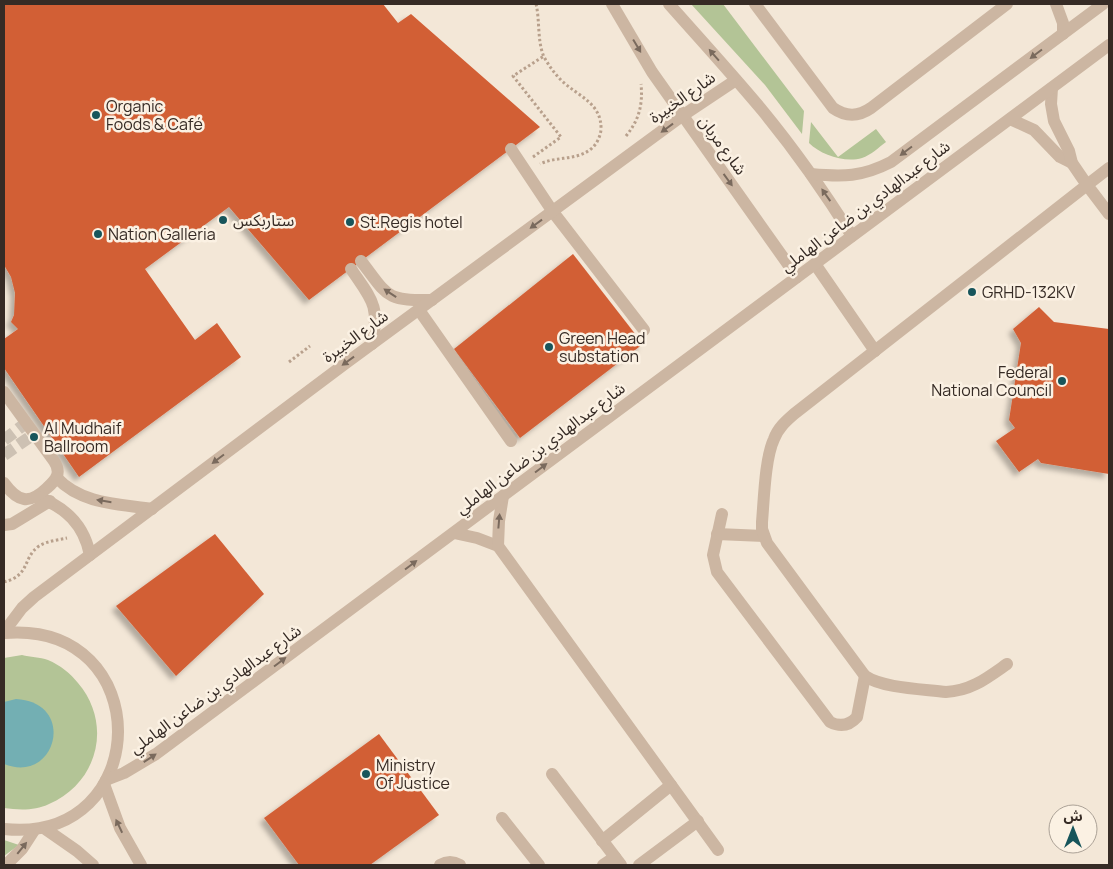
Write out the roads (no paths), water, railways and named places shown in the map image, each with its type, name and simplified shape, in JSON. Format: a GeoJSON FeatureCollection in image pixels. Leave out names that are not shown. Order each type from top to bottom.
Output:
{"type":"FeatureCollection","features":[{"type":"Feature","properties":{"kind":"street","name":"شارع مربان"},"geometry":{"type":"LineString","coordinates":[[612,4],[652,72],[797,277]]}},
{"type":"Feature","properties":{"kind":"street"},"geometry":{"type":"LineString","coordinates":[[670,4],[777,129],[811,174],[852,236]]}},
{"type":"Feature","properties":{"kind":"street"},"geometry":{"type":"LineString","coordinates":[[755,4],[833,108],[839,112],[852,115],[866,112],[1007,4]]}},
{"type":"Feature","properties":{"kind":"street"},"geometry":{"type":"LineString","coordinates":[[1056,4],[1060,14],[1063,34]]}},
{"type":"Feature","properties":{"kind":"street","name":"شارع عبدالهادي بن ضاعن الهاملي"},"geometry":{"type":"LineString","coordinates":[[811,174],[853,176],[866,173],[891,162],[1103,4]]}},
{"type":"Feature","properties":{"kind":"street","name":"شارع عبدالهادي بن ضاعن الهاملي"},"geometry":{"type":"LineString","coordinates":[[105,782],[156,754],[1109,44]]}},
{"type":"Feature","properties":{"kind":"street","name":"شارع الخبيرة"},"geometry":{"type":"LineString","coordinates":[[4,633],[22,608],[34,597],[372,344],[682,116],[736,80]]}},
{"type":"Feature","properties":{"kind":"street"},"geometry":{"type":"LineString","coordinates":[[1052,88],[1052,112],[1057,128],[1069,151],[1072,163],[1109,214]]}},
{"type":"Feature","properties":{"kind":"street"},"geometry":{"type":"LineString","coordinates":[[1010,119],[1028,126],[1044,139],[1060,157],[1072,163]]}},
{"type":"Feature","properties":{"kind":"street"},"geometry":{"type":"LineString","coordinates":[[1044,139],[1057,128]]}},
{"type":"Feature","properties":{"kind":"street"},"geometry":{"type":"LineString","coordinates":[[512,148],[553,212],[644,330]]}},
{"type":"Feature","properties":{"kind":"street"},"geometry":{"type":"LineString","coordinates":[[1007,664],[979,684],[954,692],[883,684],[865,676],[771,549],[764,536],[762,522],[770,454],[778,431],[794,414],[1109,168]]}},
{"type":"Feature","properties":{"kind":"street"},"geometry":{"type":"LineString","coordinates":[[815,264],[875,351]]}},
{"type":"Feature","properties":{"kind":"street"},"geometry":{"type":"LineString","coordinates":[[372,344],[376,312],[356,265],[394,298],[432,300]]}},
{"type":"Feature","properties":{"kind":"street"},"geometry":{"type":"LineString","coordinates":[[419,310],[511,441]]}},
{"type":"Feature","properties":{"kind":"street"},"geometry":{"type":"LineString","coordinates":[[4,392],[58,469],[57,478],[43,499],[12,524],[4,525]]}},
{"type":"Feature","properties":{"kind":"street"},"geometry":{"type":"LineString","coordinates":[[57,478],[69,490],[85,498],[152,509]]}},
{"type":"Feature","properties":{"kind":"street"},"geometry":{"type":"LineString","coordinates":[[4,483],[19,498],[43,499],[69,514],[83,533],[90,556]]}},
{"type":"Feature","properties":{"kind":"street"},"geometry":{"type":"LineString","coordinates":[[498,546],[503,496]]}},
{"type":"Feature","properties":{"kind":"street"},"geometry":{"type":"LineString","coordinates":[[722,514],[713,556],[717,572],[830,722],[841,726],[852,722],[856,717],[859,711],[865,676]]}},
{"type":"Feature","properties":{"kind":"street"},"geometry":{"type":"LineString","coordinates":[[454,532],[498,546],[718,850]]}},
{"type":"Feature","properties":{"kind":"street"},"geometry":{"type":"LineString","coordinates":[[717,534],[764,536]]}},
{"type":"Feature","properties":{"kind":"street"},"geometry":{"type":"LineString","coordinates":[[4,633],[40,634],[58,640],[82,654],[101,674],[110,690],[116,708],[119,727],[114,763],[105,782],[96,795],[78,812],[56,824],[40,829],[17,831],[4,829]]}},
{"type":"Feature","properties":{"kind":"street"},"geometry":{"type":"LineString","coordinates":[[552,774],[618,861],[603,865]]}},
{"type":"Feature","properties":{"kind":"street"},"geometry":{"type":"LineString","coordinates":[[105,782],[120,828],[142,865]]}},
{"type":"Feature","properties":{"kind":"street"},"geometry":{"type":"LineString","coordinates":[[602,840],[671,785]]}},
{"type":"Feature","properties":{"kind":"street"},"geometry":{"type":"LineString","coordinates":[[502,818],[539,865]]}},
{"type":"Feature","properties":{"kind":"street"},"geometry":{"type":"LineString","coordinates":[[639,865],[698,821]]}},
{"type":"Feature","properties":{"kind":"street"},"geometry":{"type":"LineString","coordinates":[[6,865],[40,829]]}},
{"type":"Feature","properties":{"kind":"street"},"geometry":{"type":"LineString","coordinates":[[40,829],[72,847],[93,865]]}},
{"type":"Feature","properties":{"kind":"street"},"geometry":{"type":"LineString","coordinates":[[440,865],[454,862],[460,865]]}},
{"type":"Feature","properties":{"kind":"water"},"geometry":{"type":"Polygon","coordinates":[[[16,699],[35,704],[47,713],[53,726],[53,740],[47,753],[37,763],[22,767],[4,764],[4,702],[16,699]]]}},
{"type":"Feature","properties":{"kind":"tunnel"},"geometry":{"type":"LineString","coordinates":[[4,440],[26,423]]}},
{"type":"Feature","properties":{"kind":"tunnel"},"geometry":{"type":"LineString","coordinates":[[4,455],[34,434]]}},
{"type":"Feature","properties":{"kind":"place","name":"Organic Foods & Café"},"geometry":{"type":"Point","coordinates":[96,115]}},
{"type":"Feature","properties":{"kind":"place","name":"ستاربكس"},"geometry":{"type":"Point","coordinates":[223,220]}},
{"type":"Feature","properties":{"kind":"place","name":"St.Regis hotel"},"geometry":{"type":"Point","coordinates":[350,222]}},
{"type":"Feature","properties":{"kind":"place","name":"Nation Galleria"},"geometry":{"type":"Point","coordinates":[98,234]}},
{"type":"Feature","properties":{"kind":"place","name":"GRHD-132KV"},"geometry":{"type":"Point","coordinates":[972,292]}},
{"type":"Feature","properties":{"kind":"place","name":"Green Head substation"},"geometry":{"type":"Point","coordinates":[549,347]}},
{"type":"Feature","properties":{"kind":"place","name":"Federal National Council"},"geometry":{"type":"Point","coordinates":[1062,381]}},
{"type":"Feature","properties":{"kind":"place","name":"Al Mudhaif Ballroom"},"geometry":{"type":"Point","coordinates":[34,437]}},
{"type":"Feature","properties":{"kind":"place","name":"Ministry Of Justice"},"geometry":{"type":"Point","coordinates":[366,774]}}]}
